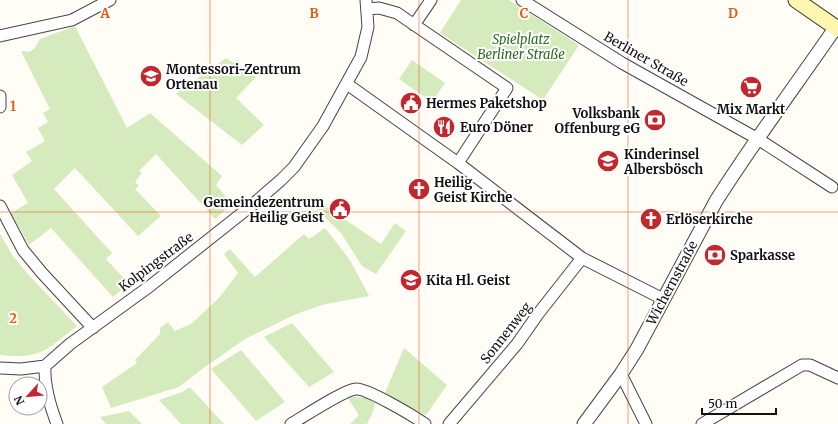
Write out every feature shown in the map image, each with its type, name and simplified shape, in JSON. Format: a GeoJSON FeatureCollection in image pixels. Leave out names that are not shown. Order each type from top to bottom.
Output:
{"type":"FeatureCollection","features":[{"type":"Feature","properties":{"kind":"main road"},"geometry":{"type":"LineString","coordinates":[[796,0],[837,27]]}},
{"type":"Feature","properties":{"kind":"street"},"geometry":{"type":"LineString","coordinates":[[0,36],[72,20],[110,0]]}},
{"type":"Feature","properties":{"kind":"street"},"geometry":{"type":"LineString","coordinates":[[414,25],[430,0]]}},
{"type":"Feature","properties":{"kind":"street","name":"Berliner Straße"},"geometry":{"type":"LineString","coordinates":[[522,0],[622,62],[758,139]]}},
{"type":"Feature","properties":{"kind":"street"},"geometry":{"type":"LineString","coordinates":[[367,4],[397,13],[506,88],[458,163]]}},
{"type":"Feature","properties":{"kind":"street","name":"Kolpingstraße"},"geometry":{"type":"LineString","coordinates":[[45,366],[70,344],[150,286],[204,244],[281,180],[294,167],[323,126],[361,56],[368,27],[367,4]]}},
{"type":"Feature","properties":{"kind":"street","name":"Wichernstraße"},"geometry":{"type":"LineString","coordinates":[[584,424],[621,374],[637,349],[716,201],[837,27]]}},
{"type":"Feature","properties":{"kind":"street"},"geometry":{"type":"LineString","coordinates":[[347,84],[458,163],[582,258],[664,299]]}},
{"type":"Feature","properties":{"kind":"street"},"geometry":{"type":"LineString","coordinates":[[0,96],[0,107]]}},
{"type":"Feature","properties":{"kind":"street"},"geometry":{"type":"LineString","coordinates":[[758,139],[832,187]]}},
{"type":"Feature","properties":{"kind":"street"},"geometry":{"type":"LineString","coordinates":[[0,206],[23,250],[42,274],[93,328]]}},
{"type":"Feature","properties":{"kind":"street","name":"Sonnenweg"},"geometry":{"type":"LineString","coordinates":[[449,424],[517,344],[538,314],[582,258]]}},
{"type":"Feature","properties":{"kind":"street"},"geometry":{"type":"LineString","coordinates":[[702,424],[802,365],[810,365],[838,378]]}},
{"type":"Feature","properties":{"kind":"street"},"geometry":{"type":"LineString","coordinates":[[0,368],[21,369],[45,366],[47,389],[57,424]]}},
{"type":"Feature","properties":{"kind":"street"},"geometry":{"type":"LineString","coordinates":[[621,374],[646,424]]}},
{"type":"Feature","properties":{"kind":"street"},"geometry":{"type":"LineString","coordinates":[[291,424],[331,400],[356,388],[365,390],[398,407],[425,424]]}},
{"type":"Feature","properties":{"kind":"green space","name":"Spielplatz Berliner Straße"},"geometry":{"type":"Polygon","coordinates":[[[461,0],[509,0],[579,45],[543,100],[440,33],[461,0]]]}},
{"type":"Feature","properties":{"kind":"green space"},"geometry":{"type":"Polygon","coordinates":[[[75,26],[127,128],[150,113],[222,176],[216,185],[232,204],[215,219],[156,154],[139,171],[142,173],[135,182],[139,186],[135,189],[161,216],[138,236],[75,168],[54,189],[112,253],[106,259],[129,284],[113,297],[51,228],[29,245],[11,213],[28,203],[12,175],[32,161],[26,152],[45,141],[38,128],[48,122],[43,113],[50,109],[21,51],[29,52],[34,49],[40,39],[75,26]]]}},
{"type":"Feature","properties":{"kind":"green space"},"geometry":{"type":"Polygon","coordinates":[[[226,58],[256,77],[236,98],[264,125],[242,145],[176,94],[226,58]]]}},
{"type":"Feature","properties":{"kind":"green space"},"geometry":{"type":"Polygon","coordinates":[[[412,60],[445,83],[432,102],[399,79],[412,60]]]}},
{"type":"Feature","properties":{"kind":"green space"},"geometry":{"type":"Polygon","coordinates":[[[315,199],[381,244],[395,223],[406,231],[376,274],[362,266],[341,233],[311,204],[315,199]]]}},
{"type":"Feature","properties":{"kind":"green space"},"geometry":{"type":"Polygon","coordinates":[[[325,228],[350,260],[369,296],[322,305],[294,315],[245,339],[179,387],[111,408],[102,387],[137,363],[135,360],[160,334],[160,328],[168,322],[175,331],[191,324],[219,298],[238,273],[224,254],[230,249],[255,277],[304,234],[309,239],[325,228]]]}},
{"type":"Feature","properties":{"kind":"green space"},"geometry":{"type":"Polygon","coordinates":[[[0,234],[13,256],[26,272],[77,326],[52,346],[38,353],[22,356],[0,355],[0,234]]]}},
{"type":"Feature","properties":{"kind":"green space"},"geometry":{"type":"Polygon","coordinates":[[[292,323],[334,372],[309,387],[264,337],[292,323]]]}},
{"type":"Feature","properties":{"kind":"green space"},"geometry":{"type":"Polygon","coordinates":[[[404,348],[447,385],[426,415],[384,395],[404,348]]]}},
{"type":"Feature","properties":{"kind":"green space"},"geometry":{"type":"Polygon","coordinates":[[[241,350],[285,402],[256,421],[211,369],[241,350]]]}},
{"type":"Feature","properties":{"kind":"green space"},"geometry":{"type":"Polygon","coordinates":[[[190,387],[224,424],[181,424],[159,400],[182,392],[190,387]]]}},
{"type":"Feature","properties":{"kind":"green space"},"geometry":{"type":"Polygon","coordinates":[[[347,397],[365,398],[375,403],[373,412],[367,424],[350,424],[359,415],[347,397]]]}},
{"type":"Feature","properties":{"kind":"green space"},"geometry":{"type":"Polygon","coordinates":[[[129,411],[142,424],[106,424],[100,417],[129,411]]]}},
{"type":"Feature","properties":{"kind":"place","name":"Montessori-Zentrum Ortenau"},"geometry":{"type":"Point","coordinates":[151,76]}},
{"type":"Feature","properties":{"kind":"place","name":"Mix Markt"},"geometry":{"type":"Point","coordinates":[751,87]}},
{"type":"Feature","properties":{"kind":"place","name":"Hermes Paketshop"},"geometry":{"type":"Point","coordinates":[411,103]}},
{"type":"Feature","properties":{"kind":"place","name":"Volksbank Offenburg eG"},"geometry":{"type":"Point","coordinates":[655,120]}},
{"type":"Feature","properties":{"kind":"place","name":"Euro Döner"},"geometry":{"type":"Point","coordinates":[444,127]}},
{"type":"Feature","properties":{"kind":"place","name":"Kinderinsel Albersbösch"},"geometry":{"type":"Point","coordinates":[608,161]}},
{"type":"Feature","properties":{"kind":"place","name":"Heilig Geist Kirche"},"geometry":{"type":"Point","coordinates":[419,189]}},
{"type":"Feature","properties":{"kind":"place","name":"Gemeindezentrum Heilig Geist"},"geometry":{"type":"Point","coordinates":[340,209]}},
{"type":"Feature","properties":{"kind":"place","name":"Erlöserkirche"},"geometry":{"type":"Point","coordinates":[651,219]}},
{"type":"Feature","properties":{"kind":"place","name":"Sparkasse"},"geometry":{"type":"Point","coordinates":[715,255]}},
{"type":"Feature","properties":{"kind":"place","name":"Kita Hl. Geist"},"geometry":{"type":"Point","coordinates":[411,280]}}]}
